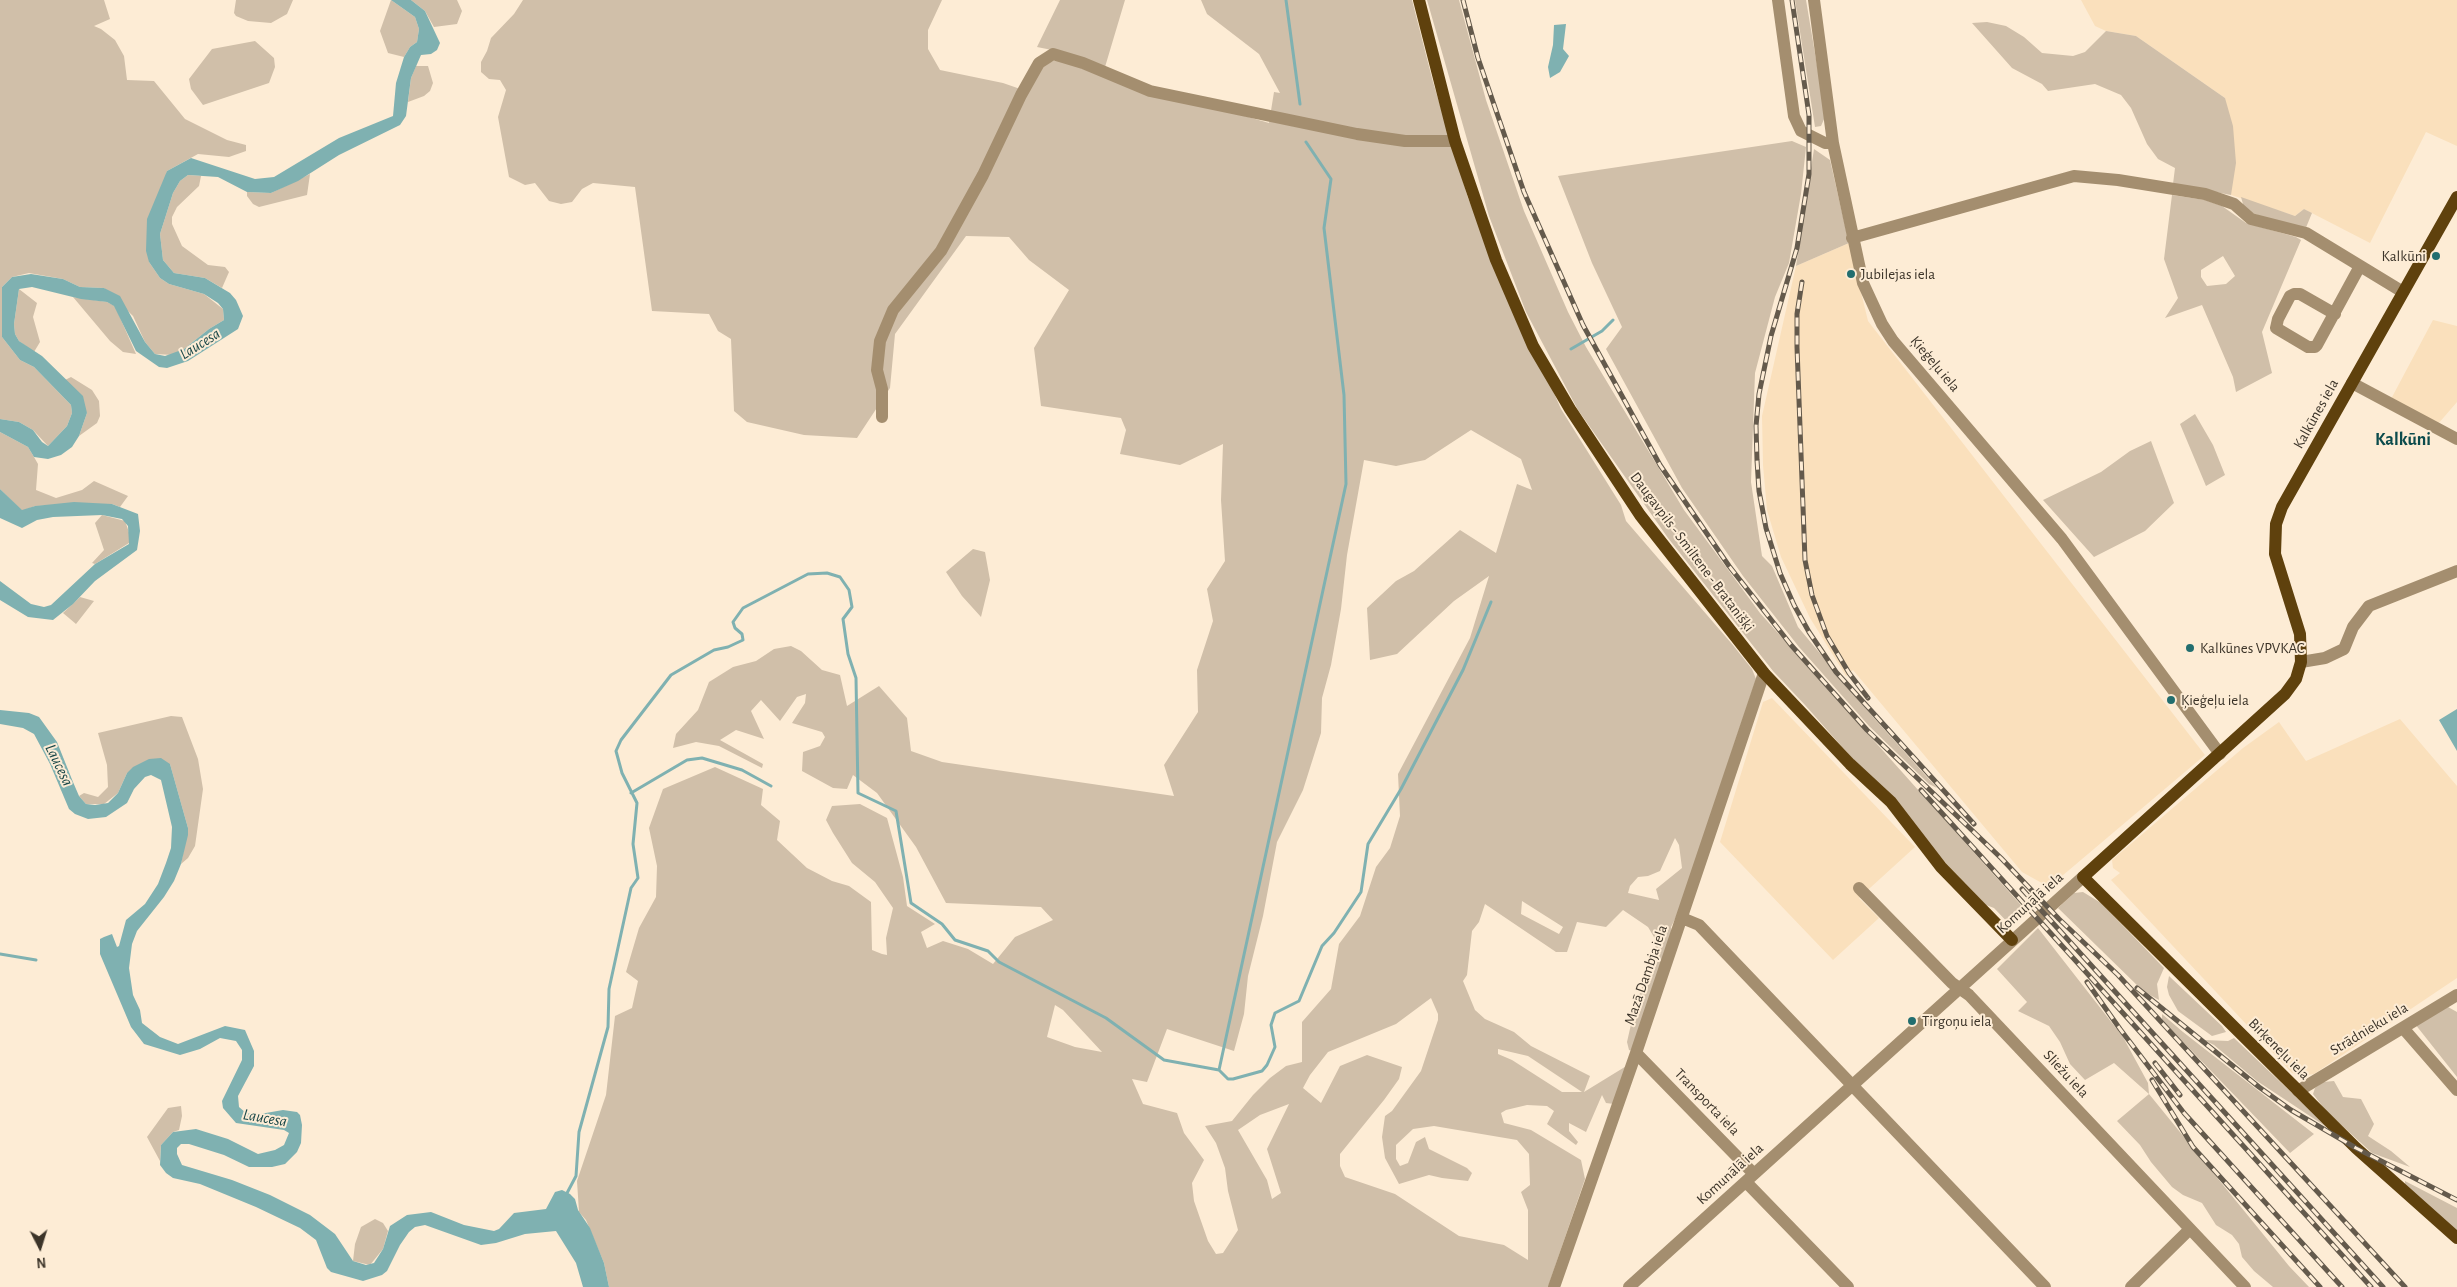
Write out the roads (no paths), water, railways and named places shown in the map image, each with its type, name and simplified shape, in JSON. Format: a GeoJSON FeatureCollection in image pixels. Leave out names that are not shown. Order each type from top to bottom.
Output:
{"type":"FeatureCollection","features":[{"type":"Feature","properties":{"kind":"main road","name":"Daugavpils - Smiltene - Bratanišķi"},"geometry":{"type":"LineString","coordinates":[[1419,0],[1455,141],[1496,260],[1533,346],[1570,409],[1640,515],[1764,673],[1850,764],[1891,802],[1941,867],[2012,940]]}},
{"type":"Feature","properties":{"kind":"main road","name":"Kalkūnes iela"},"geometry":{"type":"LineString","coordinates":[[2301,662],[2300,634],[2275,554],[2276,524],[2282,508],[2457,197]]}},
{"type":"Feature","properties":{"kind":"main road","name":"Komunālā iela"},"geometry":{"type":"LineString","coordinates":[[2083,878],[2285,694],[2296,679],[2301,662]]}},
{"type":"Feature","properties":{"kind":"main road","name":"Birķeneļu iela"},"geometry":{"type":"LineString","coordinates":[[2083,878],[2298,1091],[2409,1197],[2457,1238]]}},
{"type":"Feature","properties":{"kind":"street"},"geometry":{"type":"LineString","coordinates":[[1778,0],[1794,116],[1801,131],[1825,143],[1833,143]]}},
{"type":"Feature","properties":{"kind":"street","name":"Ķieģeļu iela"},"geometry":{"type":"LineString","coordinates":[[1814,0],[1833,143],[1852,238],[1863,282],[1882,324],[1893,341],[2062,539],[2220,754]]}},
{"type":"Feature","properties":{"kind":"street"},"geometry":{"type":"LineString","coordinates":[[882,417],[882,389],[877,370],[880,341],[893,310],[941,251],[983,175],[1021,95],[1039,63],[1053,54],[1082,63],[1150,91],[1357,134],[1405,141],[1455,141]]}},
{"type":"Feature","properties":{"kind":"street"},"geometry":{"type":"LineString","coordinates":[[1852,238],[2074,176],[2118,180],[2205,194],[2234,204],[2251,219],[2306,234],[2403,292]]}},
{"type":"Feature","properties":{"kind":"street"},"geometry":{"type":"LineString","coordinates":[[2335,314],[2300,294],[2294,294],[2290,296],[2278,319],[2276,328],[2308,348],[2315,348],[2335,314],[2360,266]]}},
{"type":"Feature","properties":{"kind":"street"},"geometry":{"type":"LineString","coordinates":[[2352,383],[2457,439]]}},
{"type":"Feature","properties":{"kind":"street"},"geometry":{"type":"LineString","coordinates":[[2301,662],[2325,658],[2344,649],[2353,627],[2369,606],[2457,571]]}},
{"type":"Feature","properties":{"kind":"street","name":"Mazā Dambja iela"},"geometry":{"type":"LineString","coordinates":[[1554,1287],[1636,1053],[1764,673]]}},
{"type":"Feature","properties":{"kind":"street","name":"Komunālā iela"},"geometry":{"type":"LineString","coordinates":[[1629,1287],[2083,878]]}},
{"type":"Feature","properties":{"kind":"street","name":"Sliežu iela"},"geometry":{"type":"LineString","coordinates":[[1859,888],[1959,988],[1969,994],[2189,1230],[2245,1287]]}},
{"type":"Feature","properties":{"kind":"street"},"geometry":{"type":"LineString","coordinates":[[1682,918],[1698,925],[2045,1287]]}},
{"type":"Feature","properties":{"kind":"street","name":"Strādnieku iela"},"geometry":{"type":"LineString","coordinates":[[2298,1091],[2457,995]]}},
{"type":"Feature","properties":{"kind":"street"},"geometry":{"type":"LineString","coordinates":[[2403,1028],[2457,1090]]}},
{"type":"Feature","properties":{"kind":"street","name":"Transporta iela"},"geometry":{"type":"LineString","coordinates":[[1636,1053],[1848,1287]]}},
{"type":"Feature","properties":{"kind":"street"},"geometry":{"type":"LineString","coordinates":[[2130,1287],[2189,1230]]}},
{"type":"Feature","properties":{"kind":"water","name":"Laucesa"},"geometry":{"type":"Polygon","coordinates":[[[391,0],[411,0],[425,11],[440,43],[437,50],[431,54],[421,55],[411,78],[406,116],[400,125],[339,155],[298,181],[271,193],[247,192],[218,177],[188,175],[180,181],[173,193],[160,234],[163,260],[174,273],[205,278],[230,293],[236,300],[243,316],[238,329],[188,361],[167,368],[159,367],[136,351],[114,306],[107,302],[81,299],[32,287],[19,289],[14,324],[15,334],[19,341],[42,356],[83,396],[87,413],[79,436],[72,447],[61,455],[48,459],[34,457],[28,447],[0,432],[0,419],[19,422],[33,430],[42,442],[48,446],[67,426],[72,413],[71,405],[34,367],[20,360],[2,337],[2,287],[12,277],[31,274],[63,279],[80,287],[104,288],[120,296],[145,342],[155,354],[165,356],[184,349],[209,329],[224,320],[223,309],[218,303],[204,294],[169,284],[160,278],[149,262],[146,251],[147,219],[167,171],[191,158],[255,179],[274,177],[339,138],[393,116],[396,83],[404,57],[410,47],[417,42],[419,29],[415,17],[391,0]]]}},
{"type":"Feature","properties":{"kind":"water"},"geometry":{"type":"Polygon","coordinates":[[[1566,24],[1563,49],[1569,56],[1560,72],[1550,78],[1548,67],[1553,45],[1554,25],[1566,24]]]}},
{"type":"Feature","properties":{"kind":"water"},"geometry":{"type":"Polygon","coordinates":[[[0,489],[22,510],[35,506],[74,502],[112,504],[138,514],[140,531],[137,550],[95,581],[73,604],[53,620],[28,617],[0,600],[0,581],[31,604],[44,607],[51,605],[95,564],[129,544],[128,526],[122,519],[102,515],[53,517],[37,520],[22,528],[0,518],[0,489]]]}},
{"type":"Feature","properties":{"kind":"water"},"geometry":{"type":"Polygon","coordinates":[[[2457,709],[2457,751],[2439,720],[2457,709]]]}},
{"type":"Feature","properties":{"kind":"water","name":"Laucesa"},"geometry":{"type":"Polygon","coordinates":[[[0,710],[29,713],[39,717],[57,742],[79,796],[86,804],[108,803],[118,793],[127,773],[133,767],[149,759],[161,758],[170,764],[188,828],[188,835],[181,864],[174,881],[137,931],[132,944],[129,968],[133,995],[140,1010],[142,1023],[160,1037],[178,1044],[225,1026],[245,1030],[254,1051],[254,1066],[238,1096],[239,1107],[246,1113],[260,1114],[283,1110],[297,1112],[300,1115],[302,1125],[301,1143],[297,1152],[285,1164],[272,1167],[249,1167],[224,1155],[189,1144],[181,1144],[177,1148],[177,1154],[182,1165],[232,1180],[270,1195],[310,1215],[335,1234],[353,1261],[366,1265],[374,1263],[383,1249],[390,1226],[407,1215],[431,1212],[464,1225],[494,1231],[499,1229],[514,1213],[546,1209],[555,1192],[562,1190],[575,1199],[578,1210],[590,1228],[604,1263],[609,1287],[583,1287],[576,1263],[556,1231],[525,1234],[496,1243],[481,1245],[425,1225],[415,1227],[409,1232],[387,1271],[382,1275],[363,1281],[331,1272],[327,1268],[316,1240],[300,1228],[256,1207],[200,1184],[173,1178],[166,1173],[160,1165],[161,1145],[173,1132],[196,1129],[228,1139],[258,1154],[275,1150],[284,1145],[289,1133],[284,1130],[236,1123],[223,1108],[222,1101],[242,1060],[242,1050],[236,1041],[220,1038],[200,1049],[180,1055],[144,1044],[131,1027],[100,954],[100,939],[104,937],[112,934],[117,947],[119,946],[126,920],[145,904],[158,884],[166,863],[171,848],[172,827],[161,780],[151,775],[145,777],[134,789],[127,803],[106,817],[88,819],[75,814],[69,809],[50,764],[34,734],[23,728],[0,724],[0,710]]]}},
{"type":"Feature","properties":{"kind":"waterway"},"geometry":{"type":"LineString","coordinates":[[1286,0],[1300,104]]}},
{"type":"Feature","properties":{"kind":"waterway"},"geometry":{"type":"LineString","coordinates":[[566,1195],[576,1176],[579,1132],[608,1027],[609,989],[631,888],[638,878],[633,844],[637,803],[622,773],[616,751],[621,740],[671,675],[714,650],[728,647],[743,640],[742,634],[735,628],[733,622],[743,608],[808,574],[827,573],[840,577],[849,590],[852,607],[843,619],[848,654],[856,678],[858,793],[896,811],[911,903],[942,924],[955,940],[988,951],[999,962],[1106,1018],[1164,1060],[1219,1070],[1346,484],[1344,395],[1324,228],[1331,179],[1306,142]]}},
{"type":"Feature","properties":{"kind":"waterway"},"geometry":{"type":"LineString","coordinates":[[1571,349],[1602,331],[1613,320]]}},
{"type":"Feature","properties":{"kind":"waterway"},"geometry":{"type":"LineString","coordinates":[[1219,1070],[1228,1079],[1233,1079],[1262,1071],[1267,1065],[1275,1047],[1271,1025],[1275,1013],[1299,1001],[1322,946],[1334,933],[1361,892],[1368,844],[1401,789],[1463,670],[1491,602]]}},
{"type":"Feature","properties":{"kind":"waterway"},"geometry":{"type":"LineString","coordinates":[[631,793],[687,760],[702,758],[742,770],[771,786]]}},
{"type":"Feature","properties":{"kind":"waterway"},"geometry":{"type":"LineString","coordinates":[[0,954],[36,960]]}},
{"type":"Feature","properties":{"kind":"railway"},"geometry":{"type":"LineString","coordinates":[[1463,0],[1478,58],[1524,192],[1583,325],[1660,465],[1729,566],[1791,645],[1867,730],[2001,858],[2059,919],[2118,975],[2405,1287]]}},
{"type":"Feature","properties":{"kind":"railway"},"geometry":{"type":"LineString","coordinates":[[1792,0],[1809,115],[1809,174],[1797,248],[1771,336],[1759,394],[1756,426],[1757,460],[1759,491],[1766,528],[1780,573],[1794,605],[1809,632],[1836,672],[1974,824]]}},
{"type":"Feature","properties":{"kind":"railway"},"geometry":{"type":"LineString","coordinates":[[1802,282],[1797,314],[1797,347],[1805,560],[1812,595],[1827,636],[1849,673],[1868,698]]}},
{"type":"Feature","properties":{"kind":"railway"},"geometry":{"type":"LineString","coordinates":[[1921,790],[2371,1287]]}},
{"type":"Feature","properties":{"kind":"railway"},"geometry":{"type":"LineString","coordinates":[[2022,889],[2383,1287]]}},
{"type":"Feature","properties":{"kind":"railway"},"geometry":{"type":"LineString","coordinates":[[2087,982],[2184,1113],[2342,1287]]}},
{"type":"Feature","properties":{"kind":"railway"},"geometry":{"type":"LineString","coordinates":[[2137,988],[2259,1087],[2291,1110],[2356,1148],[2457,1200]]}},
{"type":"Feature","properties":{"kind":"railway"},"geometry":{"type":"LineString","coordinates":[[2155,1063],[2180,1095]]}},
{"type":"Feature","properties":{"kind":"railway"},"geometry":{"type":"LineString","coordinates":[[2152,1080],[2193,1147],[2320,1287]]}},
{"type":"Feature","properties":{"kind":"place","name":"Kalkūni"},"geometry":{"type":"Point","coordinates":[2436,256]}},
{"type":"Feature","properties":{"kind":"place","name":"Jubilejas iela"},"geometry":{"type":"Point","coordinates":[1851,274]}},
{"type":"Feature","properties":{"kind":"place","name":"Kalkūnes VPVKAC"},"geometry":{"type":"Point","coordinates":[2190,648]}},
{"type":"Feature","properties":{"kind":"place","name":"Ķieģeļu iela"},"geometry":{"type":"Point","coordinates":[2171,700]}},
{"type":"Feature","properties":{"kind":"place","name":"Tirgoņu iela"},"geometry":{"type":"Point","coordinates":[1912,1021]}},
{"type":"Feature","properties":{"kind":"district","name":"Kalkūni"},"geometry":{"type":"Point","coordinates":[2403,440]}}]}
